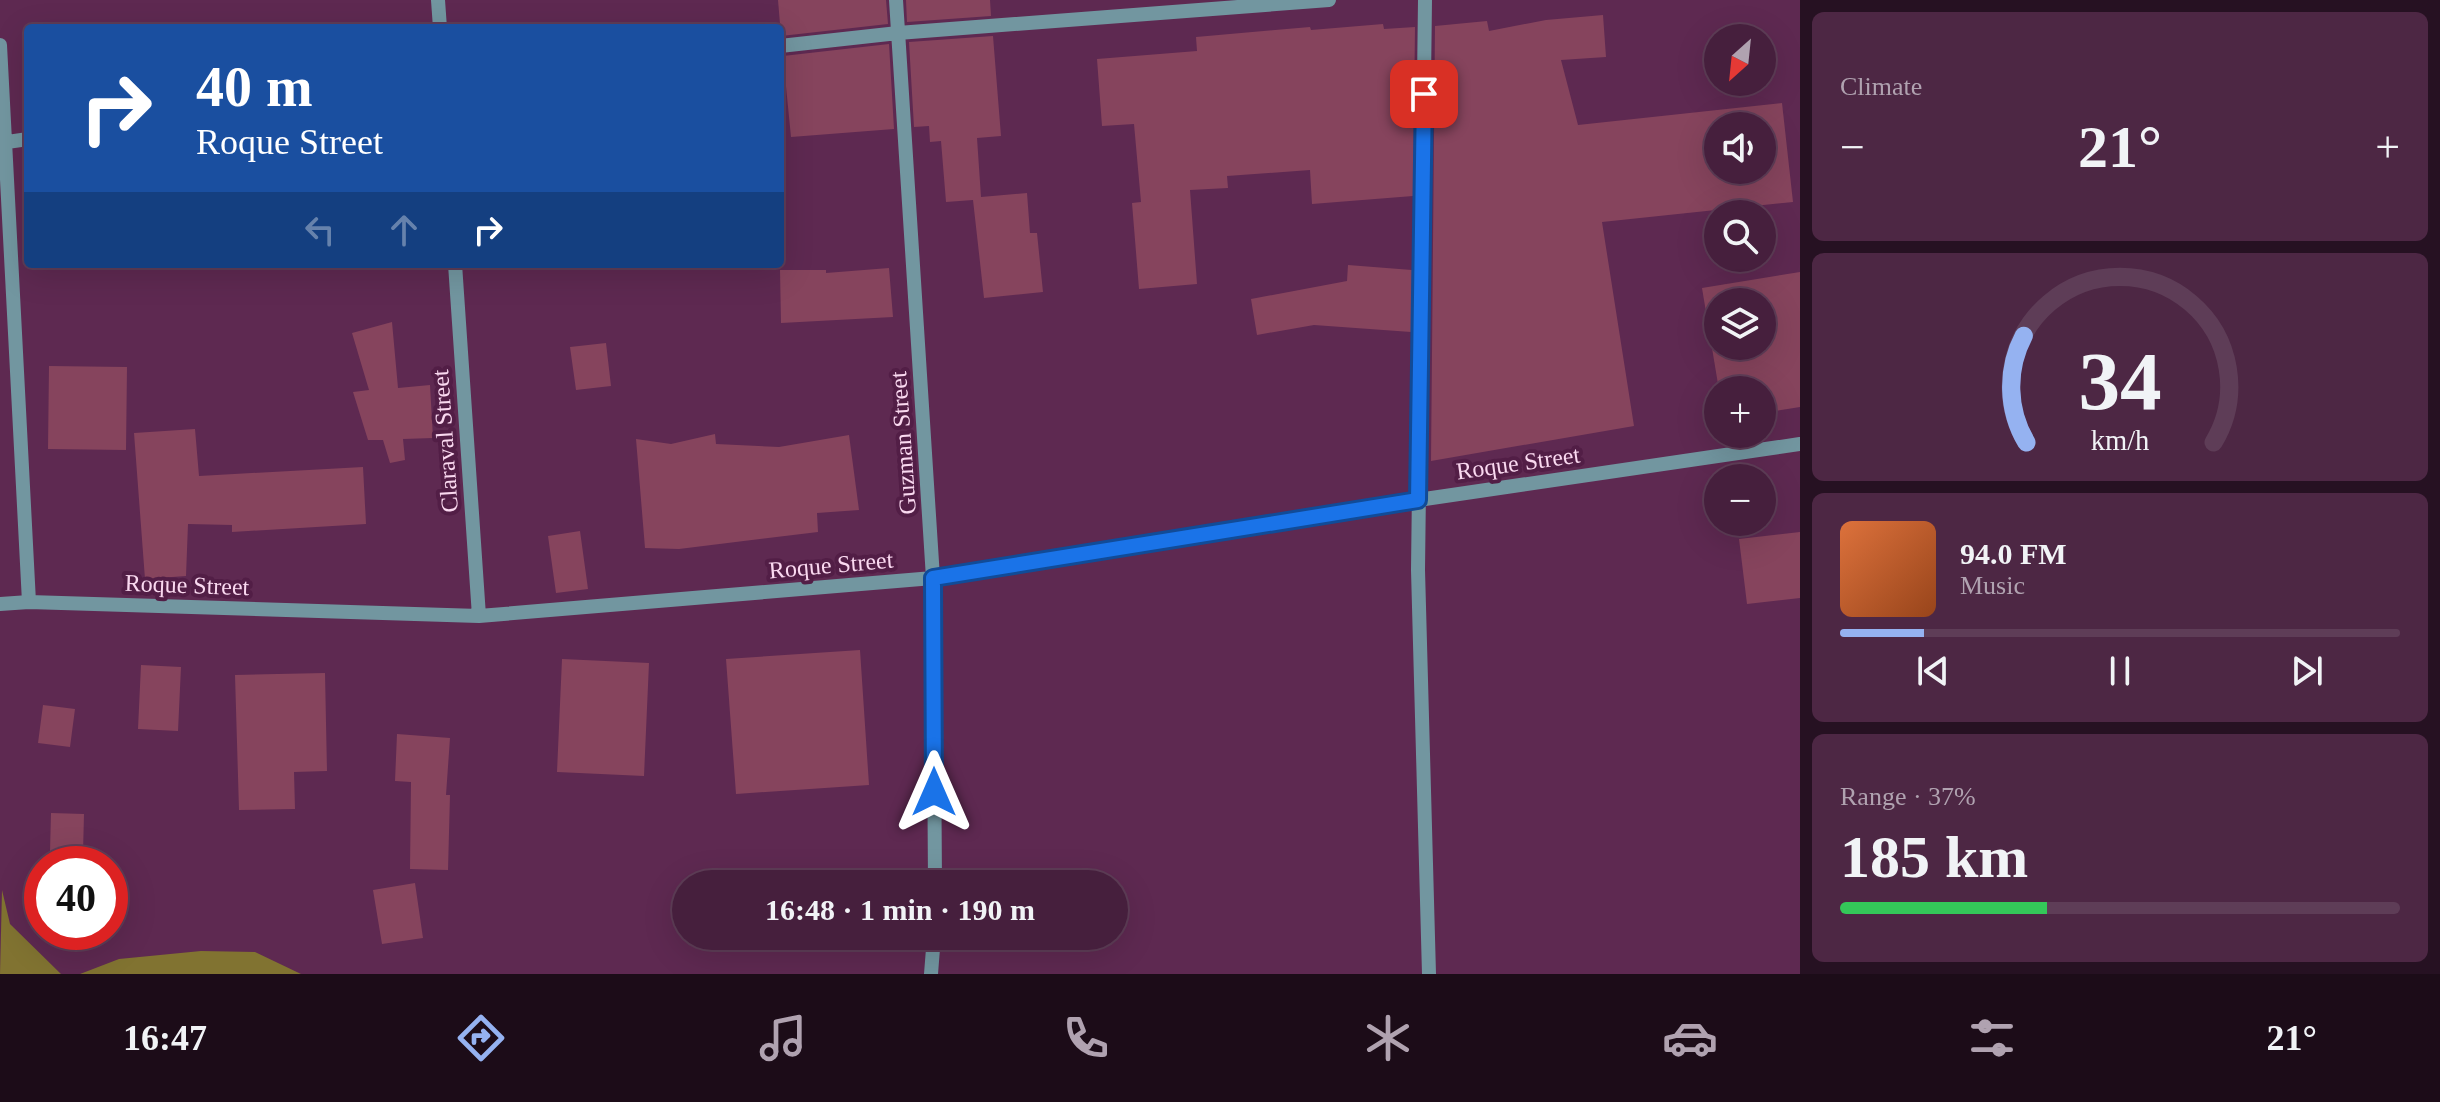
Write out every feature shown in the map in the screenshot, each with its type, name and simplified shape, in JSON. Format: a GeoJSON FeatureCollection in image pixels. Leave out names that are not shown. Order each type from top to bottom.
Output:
{"type":"FeatureCollection","features":[{"type":"Feature","properties":{"kind":"street"},"geometry":{"type":"LineString","coordinates":[[438,0],[440,24]]}},
{"type":"Feature","properties":{"kind":"street","name":"Guzman Street"},"geometry":{"type":"LineString","coordinates":[[896,0],[933,578],[935,870]]}},
{"type":"Feature","properties":{"kind":"street"},"geometry":{"type":"LineString","coordinates":[[784,46],[898,33],[1329,0]]}},
{"type":"Feature","properties":{"kind":"street"},"geometry":{"type":"LineString","coordinates":[[1425,0],[1418,500],[1429,974]]}},
{"type":"Feature","properties":{"kind":"street"},"geometry":{"type":"LineString","coordinates":[[0,45],[29,602]]}},
{"type":"Feature","properties":{"kind":"street"},"geometry":{"type":"LineString","coordinates":[[3,142],[24,139]]}},
{"type":"Feature","properties":{"kind":"street","name":"Claraval Street"},"geometry":{"type":"LineString","coordinates":[[455,268],[479,616]]}},
{"type":"Feature","properties":{"kind":"street","name":"Roque Street"},"geometry":{"type":"LineString","coordinates":[[0,604],[29,602],[479,616],[933,578],[1418,500],[1800,444]]}},
{"type":"Feature","properties":{"kind":"street"},"geometry":{"type":"LineString","coordinates":[[931,974],[933,950]]}},
{"type":"Feature","properties":{"kind":"shaded area"},"geometry":{"type":"Polygon","coordinates":[[[2,890],[10,924],[24,938],[24,950],[37,950],[61,974],[0,974],[2,890]]]}},
{"type":"Feature","properties":{"kind":"shaded area"},"geometry":{"type":"Polygon","coordinates":[[[201,951],[255,952],[301,974],[80,974],[119,959],[201,951]]]}},
{"type":"Feature","properties":{"kind":"building"},"geometry":{"type":"Polygon","coordinates":[[[778,0],[886,0],[888,24],[784,36],[784,24],[780,24],[778,0]]]}},
{"type":"Feature","properties":{"kind":"building"},"geometry":{"type":"Polygon","coordinates":[[[906,0],[990,0],[991,16],[907,22],[906,0]]]}},
{"type":"Feature","properties":{"kind":"building"},"geometry":{"type":"Polygon","coordinates":[[[1603,15],[1606,57],[1561,60],[1578,125],[1782,103],[1793,202],[1704,200],[1704,211],[1602,222],[1634,426],[1431,461],[1435,26],[1487,21],[1489,31],[1546,20],[1603,15]]]}},
{"type":"Feature","properties":{"kind":"building"},"geometry":{"type":"Polygon","coordinates":[[[1383,24],[1384,29],[1415,27],[1413,196],[1312,204],[1310,170],[1227,176],[1228,188],[1190,190],[1197,284],[1139,289],[1132,203],[1141,202],[1134,124],[1102,126],[1097,59],[1197,51],[1196,37],[1383,24]]]}},
{"type":"Feature","properties":{"kind":"building"},"geometry":{"type":"Polygon","coordinates":[[[993,36],[1001,136],[977,138],[981,197],[1027,193],[1030,233],[1037,233],[1043,292],[984,298],[973,200],[946,202],[941,141],[930,142],[929,126],[914,127],[909,42],[993,36]]]}},
{"type":"Feature","properties":{"kind":"building"},"geometry":{"type":"Polygon","coordinates":[[[889,44],[894,129],[791,137],[784,56],[889,44]]]}},
{"type":"Feature","properties":{"kind":"building"},"geometry":{"type":"Polygon","coordinates":[[[1348,265],[1412,270],[1411,332],[1314,325],[1257,335],[1251,299],[1347,281],[1348,265]]]}},
{"type":"Feature","properties":{"kind":"building"},"geometry":{"type":"Polygon","coordinates":[[[889,268],[893,317],[781,323],[780,270],[826,270],[826,273],[889,268]]]}},
{"type":"Feature","properties":{"kind":"building"},"geometry":{"type":"Polygon","coordinates":[[[1800,272],[1800,407],[1776,411],[1776,376],[1717,376],[1714,360],[1776,360],[1776,288],[1704,288],[1704,300],[1702,288],[1800,272]]]}},
{"type":"Feature","properties":{"kind":"building"},"geometry":{"type":"Polygon","coordinates":[[[392,322],[398,388],[430,385],[433,438],[403,439],[405,460],[390,463],[383,440],[368,440],[353,392],[369,390],[352,333],[392,322]]]}},
{"type":"Feature","properties":{"kind":"building"},"geometry":{"type":"Polygon","coordinates":[[[606,343],[611,386],[576,390],[570,347],[606,343]]]}},
{"type":"Feature","properties":{"kind":"building"},"geometry":{"type":"Polygon","coordinates":[[[49,366],[127,367],[126,450],[48,449],[49,366]]]}},
{"type":"Feature","properties":{"kind":"building"},"geometry":{"type":"Polygon","coordinates":[[[195,429],[199,476],[363,467],[366,524],[232,532],[232,525],[188,524],[186,576],[145,579],[134,433],[195,429]]]}},
{"type":"Feature","properties":{"kind":"building"},"geometry":{"type":"Polygon","coordinates":[[[715,434],[716,444],[779,447],[849,435],[859,510],[817,513],[818,532],[679,549],[645,548],[636,439],[671,444],[715,434]]]}},
{"type":"Feature","properties":{"kind":"building"},"geometry":{"type":"Polygon","coordinates":[[[580,531],[588,589],[556,593],[548,536],[580,531]]]}},
{"type":"Feature","properties":{"kind":"building"},"geometry":{"type":"Polygon","coordinates":[[[1800,532],[1800,598],[1747,604],[1739,539],[1800,532]]]}},
{"type":"Feature","properties":{"kind":"building"},"geometry":{"type":"Polygon","coordinates":[[[860,650],[869,785],[736,794],[726,659],[860,650]]]}},
{"type":"Feature","properties":{"kind":"building"},"geometry":{"type":"Polygon","coordinates":[[[562,659],[649,663],[644,776],[557,772],[562,659]]]}},
{"type":"Feature","properties":{"kind":"building"},"geometry":{"type":"Polygon","coordinates":[[[141,665],[181,667],[178,731],[138,729],[141,665]]]}},
{"type":"Feature","properties":{"kind":"building"},"geometry":{"type":"Polygon","coordinates":[[[325,673],[327,771],[294,772],[295,809],[239,810],[235,675],[325,673]]]}},
{"type":"Feature","properties":{"kind":"building"},"geometry":{"type":"Polygon","coordinates":[[[43,705],[75,709],[70,747],[38,743],[43,705]]]}},
{"type":"Feature","properties":{"kind":"building"},"geometry":{"type":"Polygon","coordinates":[[[397,734],[450,738],[446,795],[450,795],[448,870],[410,869],[411,782],[395,781],[397,734]]]}},
{"type":"Feature","properties":{"kind":"building"},"geometry":{"type":"Polygon","coordinates":[[[51,813],[84,814],[83,846],[50,846],[51,813]]]}},
{"type":"Feature","properties":{"kind":"building"},"geometry":{"type":"Polygon","coordinates":[[[415,883],[423,938],[382,944],[373,890],[415,883]]]}},
{"type":"Feature","properties":{"kind":"route"},"geometry":{"type":"LineString","coordinates":[[934,792],[933,578],[1418,500],[1424,94]]}}]}
